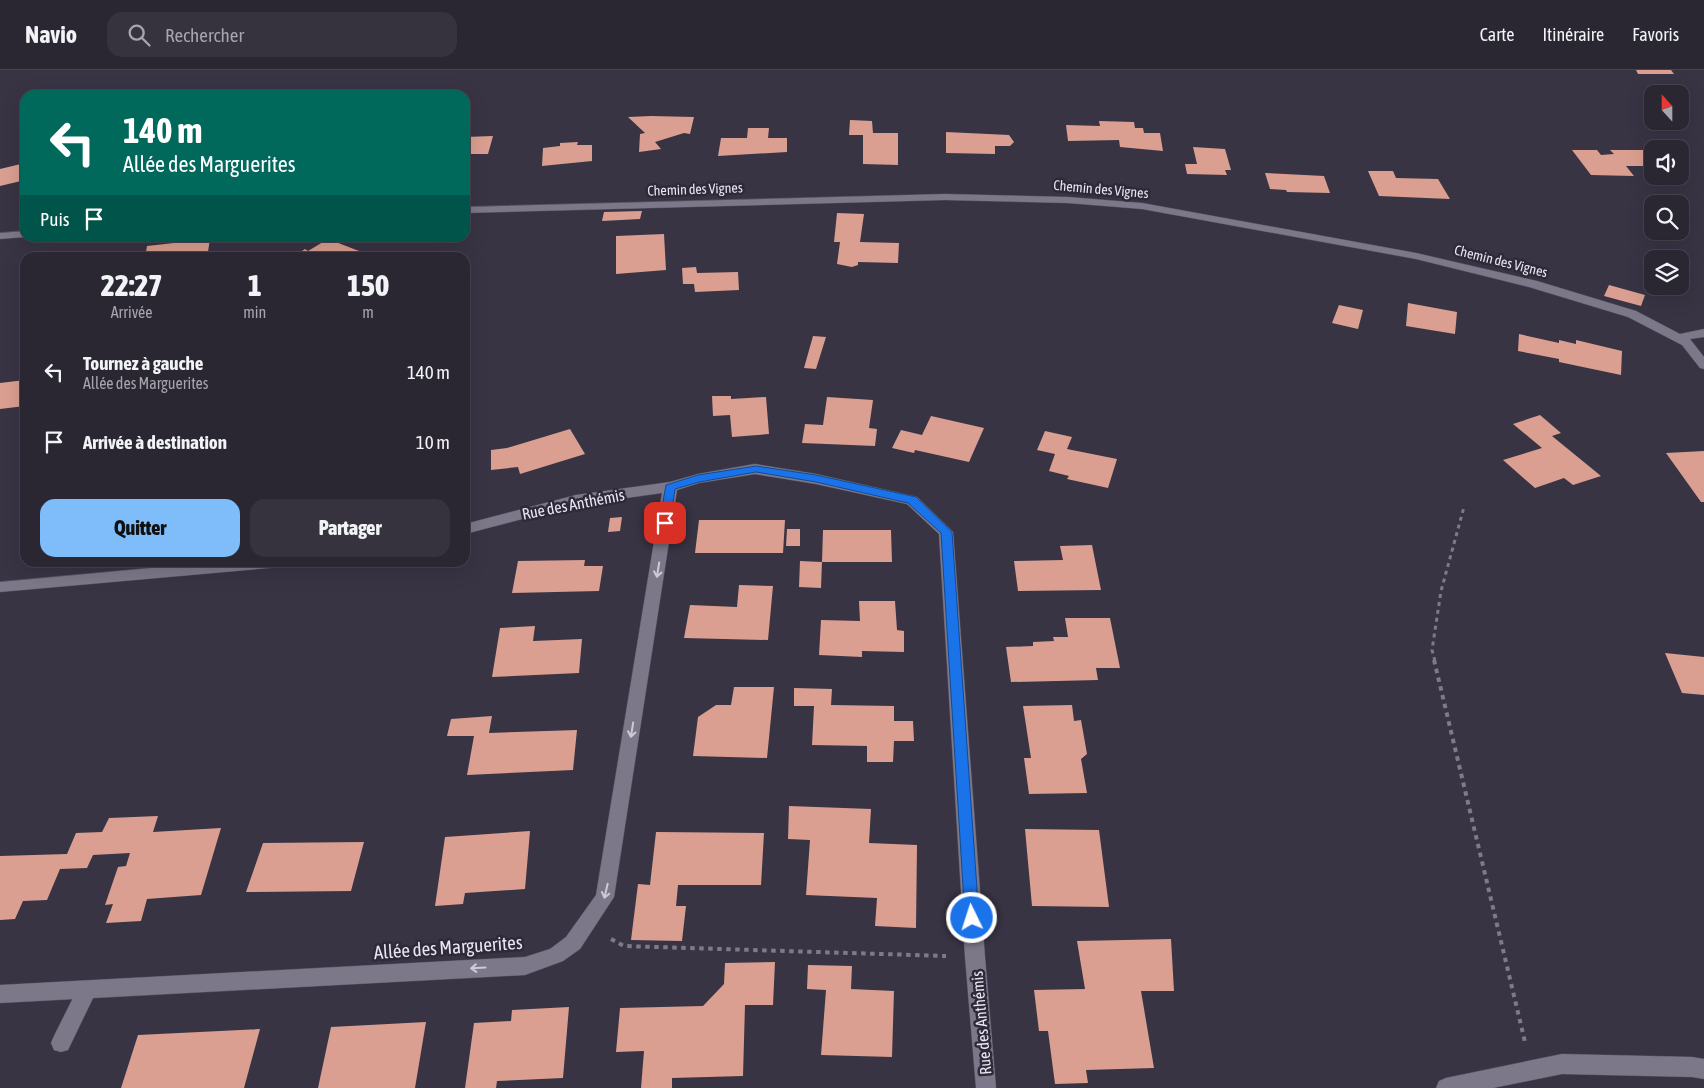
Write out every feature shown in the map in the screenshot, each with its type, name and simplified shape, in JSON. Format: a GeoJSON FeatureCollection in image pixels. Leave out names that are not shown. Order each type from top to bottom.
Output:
{"type":"FeatureCollection","features":[{"type":"Feature","properties":{"kind":"street","name":"Chemin des Vignes"},"geometry":{"type":"LineString","coordinates":[[470,210],[945,197],[1068,200],[1142,206],[1416,256],[1534,284],[1632,314],[1686,342],[1704,366]]}},
{"type":"Feature","properties":{"kind":"street"},"geometry":{"type":"LineString","coordinates":[[0,236],[20,234]]}},
{"type":"Feature","properties":{"kind":"street"},"geometry":{"type":"LineString","coordinates":[[1678,338],[1704,333]]}},
{"type":"Feature","properties":{"kind":"street","name":"Rue des Anthémis"},"geometry":{"type":"LineString","coordinates":[[470,528],[576,500],[670,487],[698,479],[756,469],[816,479],[912,500],[946,532],[975,957],[986,1088]]}},
{"type":"Feature","properties":{"kind":"street","name":"Allée des Marguerites"},"geometry":{"type":"LineString","coordinates":[[0,994],[525,966],[556,955],[573,943],[605,897],[670,487]]}},
{"type":"Feature","properties":{"kind":"street"},"geometry":{"type":"LineString","coordinates":[[0,587],[224,567]]}},
{"type":"Feature","properties":{"kind":"street"},"geometry":{"type":"LineString","coordinates":[[60,1043],[87,990]]}},
{"type":"Feature","properties":{"kind":"street"},"geometry":{"type":"LineString","coordinates":[[1446,1088],[1562,1064],[1692,1067],[1704,1069]]}},
{"type":"Feature","properties":{"kind":"path"},"geometry":{"type":"LineString","coordinates":[[1464,507],[1441,591],[1432,650],[1532,1070]]}},
{"type":"Feature","properties":{"kind":"path"},"geometry":{"type":"LineString","coordinates":[[590,920],[613,940],[624,946],[975,957]]}},
{"type":"Feature","properties":{"kind":"building"},"geometry":{"type":"Polygon","coordinates":[[[1636,70],[1671,70],[1674,74],[1638,74],[1636,70]]]}},
{"type":"Feature","properties":{"kind":"building"},"geometry":{"type":"Polygon","coordinates":[[[628,117],[694,117],[690,134],[684,133],[655,142],[661,149],[639,152],[640,134],[645,133],[628,117]]]}},
{"type":"Feature","properties":{"kind":"building"},"geometry":{"type":"Polygon","coordinates":[[[850,120],[872,121],[873,133],[898,133],[898,165],[863,164],[863,135],[849,135],[850,120]]]}},
{"type":"Feature","properties":{"kind":"building"},"geometry":{"type":"Polygon","coordinates":[[[1099,121],[1134,122],[1135,128],[1143,128],[1144,133],[1160,133],[1163,151],[1120,147],[1119,140],[1068,141],[1066,125],[1100,126],[1099,121]]]}},
{"type":"Feature","properties":{"kind":"building"},"geometry":{"type":"Polygon","coordinates":[[[748,128],[769,128],[768,138],[787,138],[787,152],[718,156],[721,138],[747,138],[748,128]]]}},
{"type":"Feature","properties":{"kind":"building"},"geometry":{"type":"Polygon","coordinates":[[[946,132],[1009,135],[1014,142],[1010,146],[995,146],[995,154],[946,153],[946,132]]]}},
{"type":"Feature","properties":{"kind":"building"},"geometry":{"type":"Polygon","coordinates":[[[493,136],[488,154],[470,154],[470,137],[493,136]]]}},
{"type":"Feature","properties":{"kind":"building"},"geometry":{"type":"Polygon","coordinates":[[[578,142],[577,145],[592,145],[592,161],[542,166],[543,148],[560,146],[560,143],[578,142]]]}},
{"type":"Feature","properties":{"kind":"building"},"geometry":{"type":"Polygon","coordinates":[[[1193,147],[1225,149],[1231,170],[1225,170],[1227,175],[1187,174],[1185,164],[1197,164],[1193,147]]]}},
{"type":"Feature","properties":{"kind":"building"},"geometry":{"type":"Polygon","coordinates":[[[1572,150],[1597,150],[1601,155],[1614,154],[1610,150],[1644,150],[1644,166],[1626,166],[1634,176],[1591,175],[1572,150]]]}},
{"type":"Feature","properties":{"kind":"building"},"geometry":{"type":"Polygon","coordinates":[[[20,164],[20,181],[0,186],[0,169],[20,164]]]}},
{"type":"Feature","properties":{"kind":"building"},"geometry":{"type":"Polygon","coordinates":[[[1368,171],[1393,171],[1396,178],[1438,179],[1450,199],[1379,196],[1368,171]]]}},
{"type":"Feature","properties":{"kind":"building"},"geometry":{"type":"Polygon","coordinates":[[[1265,173],[1324,176],[1330,193],[1287,192],[1286,190],[1270,189],[1265,173]]]}},
{"type":"Feature","properties":{"kind":"building"},"geometry":{"type":"Polygon","coordinates":[[[642,211],[640,219],[602,221],[604,212],[642,211]]]}},
{"type":"Feature","properties":{"kind":"building"},"geometry":{"type":"Polygon","coordinates":[[[837,213],[864,214],[860,242],[899,243],[898,263],[858,262],[858,265],[852,267],[837,264],[840,242],[834,242],[837,213]]]}},
{"type":"Feature","properties":{"kind":"building"},"geometry":{"type":"Polygon","coordinates":[[[664,234],[666,270],[616,274],[616,236],[664,234]]]}},
{"type":"Feature","properties":{"kind":"building"},"geometry":{"type":"Polygon","coordinates":[[[183,242],[210,242],[208,252],[146,252],[147,246],[183,242]]]}},
{"type":"Feature","properties":{"kind":"building"},"geometry":{"type":"Polygon","coordinates":[[[323,242],[336,242],[359,251],[300,252],[305,249],[308,251],[323,242]]]}},
{"type":"Feature","properties":{"kind":"building"},"geometry":{"type":"Polygon","coordinates":[[[696,267],[697,273],[738,272],[739,290],[695,292],[694,284],[683,284],[682,268],[696,267]]]}},
{"type":"Feature","properties":{"kind":"building"},"geometry":{"type":"Polygon","coordinates":[[[1609,285],[1645,295],[1641,306],[1604,296],[1609,285]]]}},
{"type":"Feature","properties":{"kind":"building"},"geometry":{"type":"Polygon","coordinates":[[[1408,303],[1457,312],[1455,334],[1406,326],[1408,303]]]}},
{"type":"Feature","properties":{"kind":"building"},"geometry":{"type":"Polygon","coordinates":[[[1339,305],[1363,310],[1358,329],[1332,323],[1339,305]]]}},
{"type":"Feature","properties":{"kind":"building"},"geometry":{"type":"Polygon","coordinates":[[[1519,334],[1559,343],[1559,340],[1576,344],[1576,340],[1622,351],[1621,375],[1559,362],[1559,359],[1518,351],[1519,334]]]}},
{"type":"Feature","properties":{"kind":"building"},"geometry":{"type":"Polygon","coordinates":[[[813,336],[826,337],[816,369],[804,368],[813,336]]]}},
{"type":"Feature","properties":{"kind":"building"},"geometry":{"type":"Polygon","coordinates":[[[20,381],[20,407],[0,409],[0,383],[20,381]]]}},
{"type":"Feature","properties":{"kind":"building"},"geometry":{"type":"Polygon","coordinates":[[[712,396],[731,396],[731,399],[766,397],[769,434],[732,437],[730,415],[713,416],[712,396]]]}},
{"type":"Feature","properties":{"kind":"building"},"geometry":{"type":"Polygon","coordinates":[[[827,397],[873,400],[869,428],[877,429],[875,446],[802,443],[805,424],[823,425],[827,397]]]}},
{"type":"Feature","properties":{"kind":"building"},"geometry":{"type":"Polygon","coordinates":[[[1540,415],[1561,433],[1552,436],[1601,476],[1573,485],[1564,478],[1535,488],[1503,460],[1542,448],[1513,424],[1540,415]]]}},
{"type":"Feature","properties":{"kind":"building"},"geometry":{"type":"Polygon","coordinates":[[[931,416],[984,428],[969,462],[915,450],[914,453],[892,448],[901,430],[922,435],[931,416]]]}},
{"type":"Feature","properties":{"kind":"building"},"geometry":{"type":"Polygon","coordinates":[[[570,429],[585,454],[520,474],[518,467],[491,470],[491,450],[507,448],[570,429]]]}},
{"type":"Feature","properties":{"kind":"building"},"geometry":{"type":"Polygon","coordinates":[[[1045,431],[1072,437],[1067,449],[1117,459],[1108,488],[1067,479],[1069,476],[1049,471],[1055,454],[1037,450],[1045,431]]]}},
{"type":"Feature","properties":{"kind":"building"},"geometry":{"type":"Polygon","coordinates":[[[1704,451],[1704,502],[1701,502],[1666,453],[1704,451]]]}},
{"type":"Feature","properties":{"kind":"building"},"geometry":{"type":"Polygon","coordinates":[[[622,517],[620,531],[608,532],[610,518],[622,517]]]}},
{"type":"Feature","properties":{"kind":"building"},"geometry":{"type":"Polygon","coordinates":[[[699,520],[785,520],[783,553],[695,553],[699,520]]]}},
{"type":"Feature","properties":{"kind":"building"},"geometry":{"type":"Polygon","coordinates":[[[787,529],[800,529],[800,546],[786,546],[787,529]]]}},
{"type":"Feature","properties":{"kind":"building"},"geometry":{"type":"Polygon","coordinates":[[[823,530],[891,530],[892,562],[822,562],[823,530]]]}},
{"type":"Feature","properties":{"kind":"building"},"geometry":{"type":"Polygon","coordinates":[[[1092,545],[1101,590],[1018,591],[1014,561],[1063,560],[1060,546],[1092,545]]]}},
{"type":"Feature","properties":{"kind":"building"},"geometry":{"type":"Polygon","coordinates":[[[585,560],[584,566],[603,566],[599,591],[512,593],[518,561],[585,560]]]}},
{"type":"Feature","properties":{"kind":"building"},"geometry":{"type":"Polygon","coordinates":[[[800,561],[822,562],[821,588],[799,587],[800,561]]]}},
{"type":"Feature","properties":{"kind":"building"},"geometry":{"type":"Polygon","coordinates":[[[739,585],[773,586],[768,640],[684,638],[690,605],[737,607],[739,585]]]}},
{"type":"Feature","properties":{"kind":"building"},"geometry":{"type":"Polygon","coordinates":[[[859,601],[895,601],[897,630],[904,631],[904,652],[862,651],[862,657],[819,655],[821,620],[860,621],[859,601]]]}},
{"type":"Feature","properties":{"kind":"building"},"geometry":{"type":"Polygon","coordinates":[[[1065,618],[1110,618],[1120,668],[1096,668],[1098,680],[1011,682],[1006,647],[1033,646],[1033,642],[1054,641],[1053,637],[1068,637],[1065,618]]]}},
{"type":"Feature","properties":{"kind":"building"},"geometry":{"type":"Polygon","coordinates":[[[535,626],[533,641],[582,639],[579,673],[492,677],[500,628],[535,626]]]}},
{"type":"Feature","properties":{"kind":"building"},"geometry":{"type":"Polygon","coordinates":[[[1665,653],[1704,657],[1704,695],[1682,693],[1665,653]]]}},
{"type":"Feature","properties":{"kind":"building"},"geometry":{"type":"Polygon","coordinates":[[[734,687],[774,687],[767,758],[693,756],[698,717],[716,705],[731,705],[734,687]]]}},
{"type":"Feature","properties":{"kind":"building"},"geometry":{"type":"Polygon","coordinates":[[[794,688],[832,689],[831,705],[894,706],[894,721],[913,721],[914,741],[894,741],[893,762],[867,762],[867,746],[812,745],[814,706],[794,706],[794,688]]]}},
{"type":"Feature","properties":{"kind":"building"},"geometry":{"type":"Polygon","coordinates":[[[1072,705],[1074,721],[1081,720],[1087,754],[1081,759],[1087,793],[1029,794],[1024,758],[1031,758],[1023,706],[1072,705]]]}},
{"type":"Feature","properties":{"kind":"building"},"geometry":{"type":"Polygon","coordinates":[[[492,716],[489,733],[577,730],[573,770],[467,775],[474,736],[447,736],[451,719],[492,716]]]}},
{"type":"Feature","properties":{"kind":"building"},"geometry":{"type":"Polygon","coordinates":[[[789,806],[871,809],[869,843],[917,845],[916,928],[875,926],[877,898],[806,895],[810,840],[788,839],[789,806]]]}},
{"type":"Feature","properties":{"kind":"building"},"geometry":{"type":"Polygon","coordinates":[[[158,816],[153,832],[221,828],[201,895],[147,899],[141,921],[106,923],[113,904],[105,905],[118,867],[126,866],[130,853],[93,855],[87,868],[60,869],[47,900],[23,901],[15,919],[0,920],[0,856],[67,854],[76,833],[102,832],[109,818],[158,816]]]}},
{"type":"Feature","properties":{"kind":"building"},"geometry":{"type":"Polygon","coordinates":[[[1025,829],[1099,830],[1109,907],[1032,906],[1025,829]]]}},
{"type":"Feature","properties":{"kind":"building"},"geometry":{"type":"Polygon","coordinates":[[[530,831],[525,889],[465,893],[463,904],[435,906],[445,837],[530,831]]]}},
{"type":"Feature","properties":{"kind":"building"},"geometry":{"type":"Polygon","coordinates":[[[656,832],[764,833],[761,885],[678,885],[676,906],[686,906],[682,941],[631,940],[638,884],[650,885],[656,832]]]}},
{"type":"Feature","properties":{"kind":"building"},"geometry":{"type":"Polygon","coordinates":[[[364,842],[351,891],[246,892],[263,843],[364,842]]]}},
{"type":"Feature","properties":{"kind":"building"},"geometry":{"type":"Polygon","coordinates":[[[1171,939],[1174,991],[1141,991],[1154,1068],[1086,1070],[1088,1083],[1055,1084],[1048,1031],[1039,1031],[1034,990],[1085,989],[1077,941],[1171,939]]]}},
{"type":"Feature","properties":{"kind":"building"},"geometry":{"type":"Polygon","coordinates":[[[775,962],[773,1005],[745,1005],[743,1076],[672,1078],[672,1088],[641,1088],[644,1051],[616,1052],[620,1008],[703,1006],[724,984],[725,963],[775,962]]]}},
{"type":"Feature","properties":{"kind":"building"},"geometry":{"type":"Polygon","coordinates":[[[808,965],[852,966],[851,989],[894,991],[892,1057],[821,1055],[826,990],[807,989],[808,965]]]}},
{"type":"Feature","properties":{"kind":"building"},"geometry":{"type":"Polygon","coordinates":[[[569,1007],[563,1078],[497,1081],[496,1088],[465,1088],[474,1023],[511,1021],[512,1010],[569,1007]]]}},
{"type":"Feature","properties":{"kind":"building"},"geometry":{"type":"Polygon","coordinates":[[[426,1022],[415,1088],[318,1088],[331,1027],[426,1022]]]}},
{"type":"Feature","properties":{"kind":"building"},"geometry":{"type":"Polygon","coordinates":[[[260,1029],[244,1088],[121,1088],[138,1035],[260,1029]]]}},
{"type":"Feature","properties":{"kind":"route"},"geometry":{"type":"LineString","coordinates":[[665,523],[670,487],[698,479],[756,469],[816,479],[912,500],[946,532],[972,918]]}}]}
